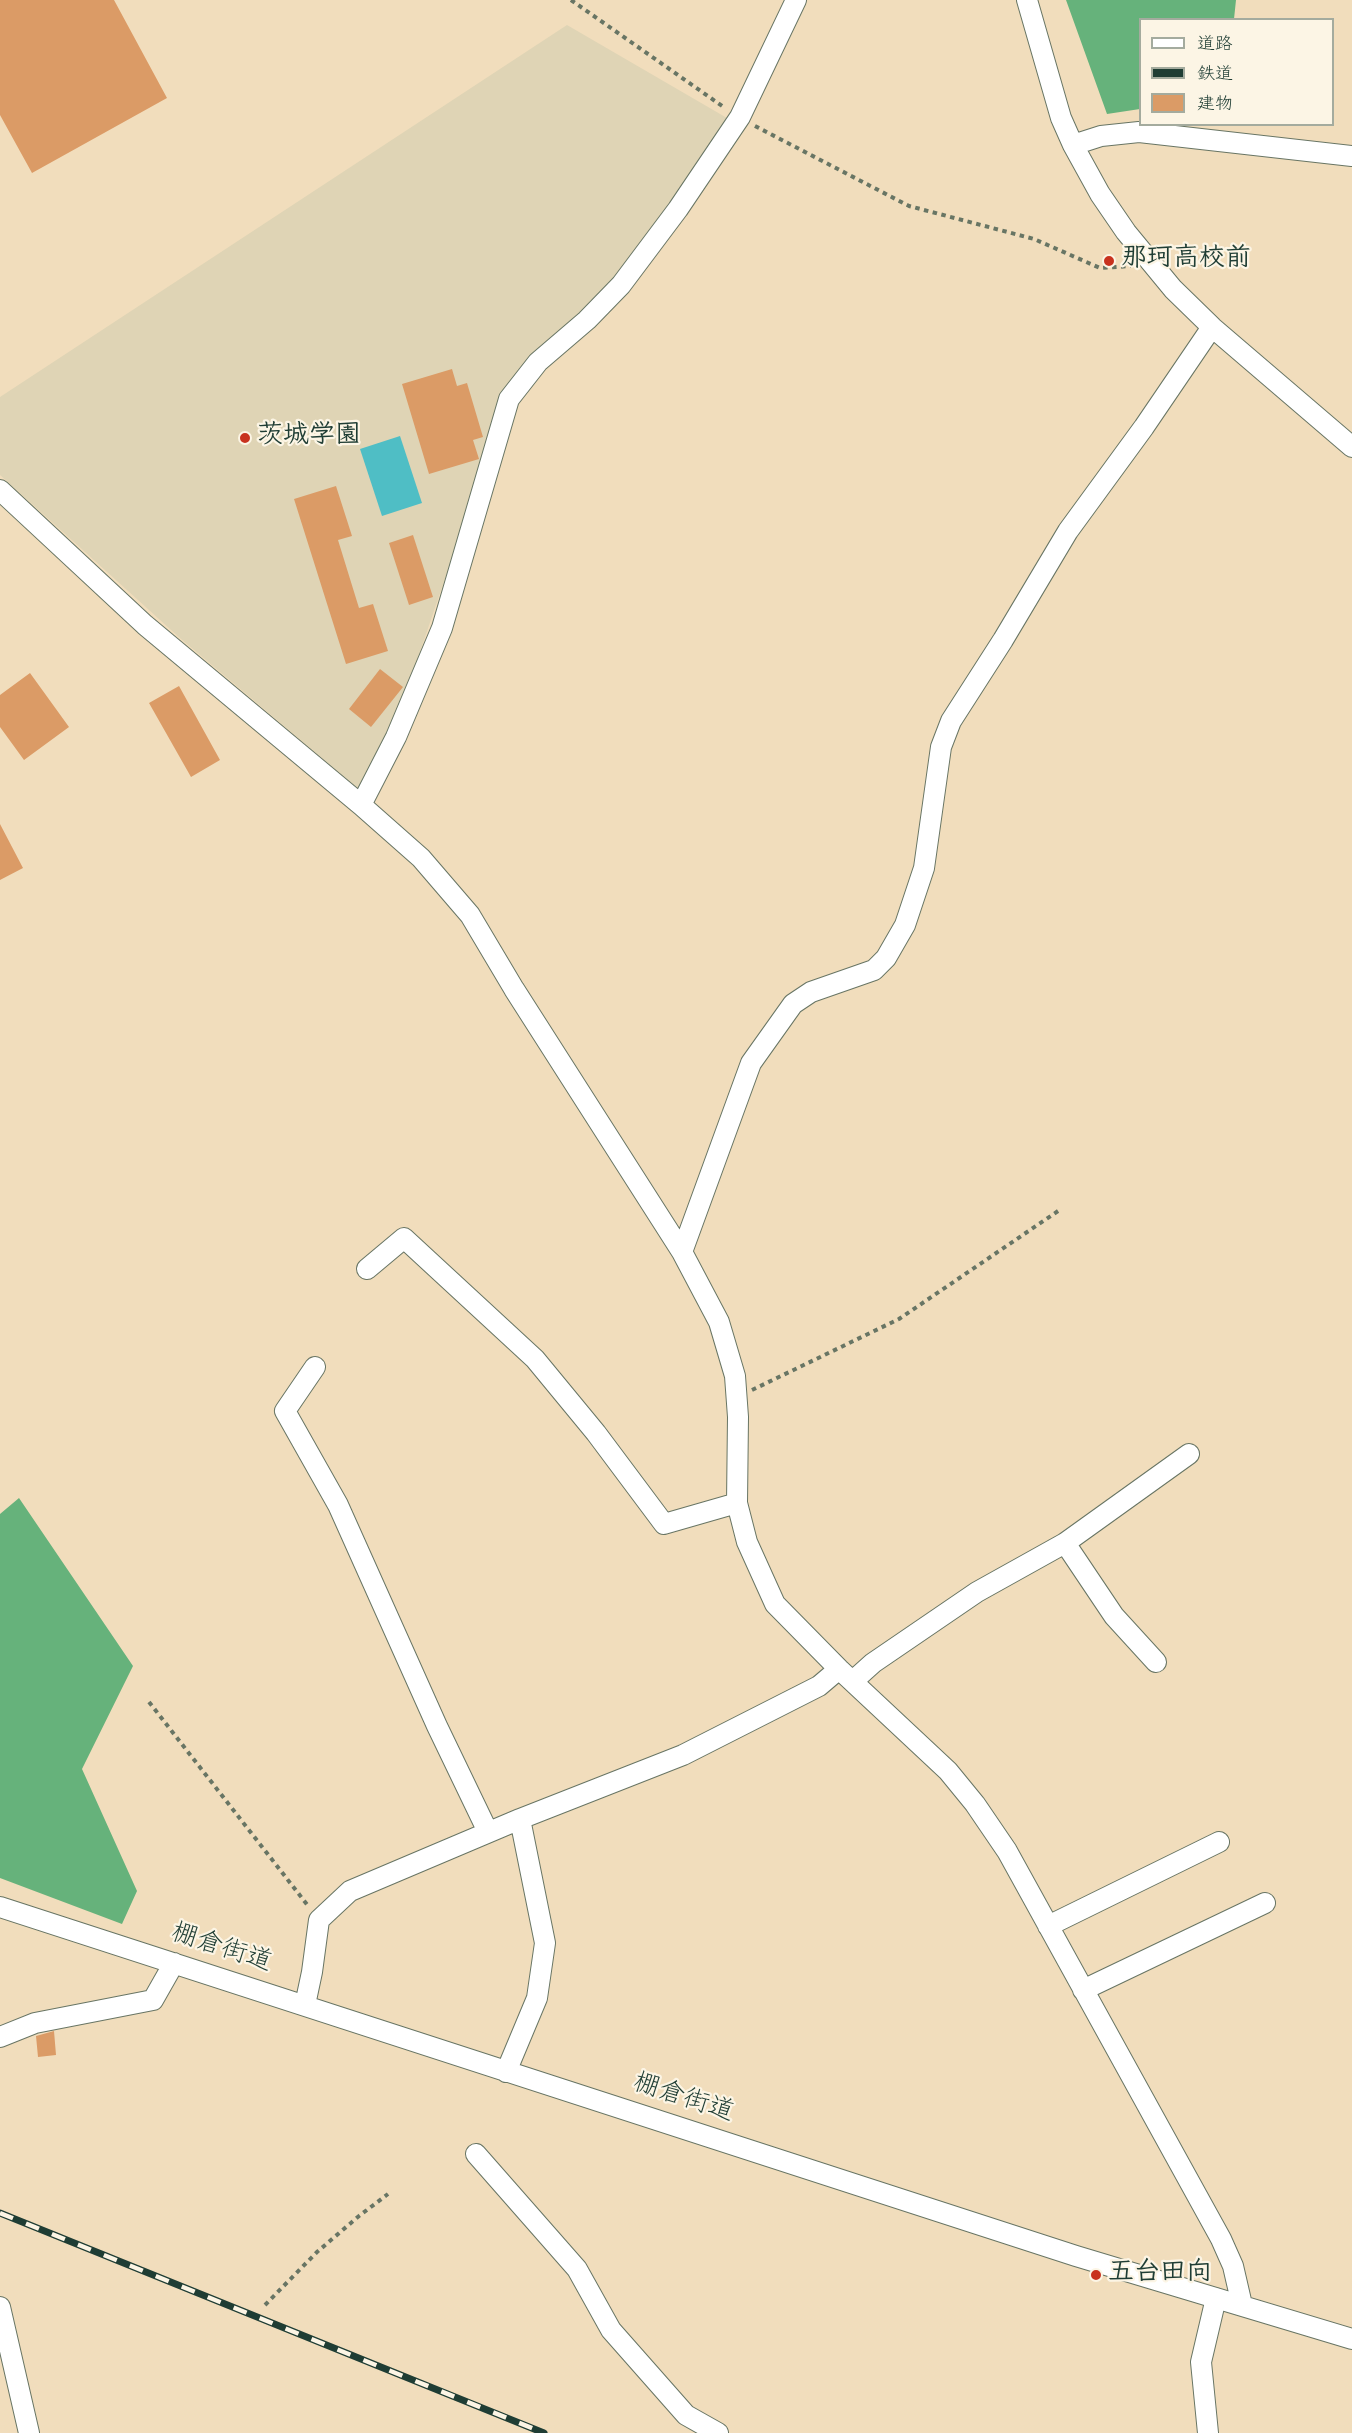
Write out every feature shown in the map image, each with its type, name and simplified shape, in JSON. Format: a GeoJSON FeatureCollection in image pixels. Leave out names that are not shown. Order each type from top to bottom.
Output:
{"type":"FeatureCollection","features":[{"type":"Feature","properties":{"kind":"street"},"geometry":{"type":"LineString","coordinates":[[361,805],[396,737],[442,628],[509,399],[538,362],[587,320],[621,285],[678,209],[740,117],[796,0]]}},
{"type":"Feature","properties":{"kind":"street"},"geometry":{"type":"LineString","coordinates":[[1027,0],[1061,118],[1100,194],[1152,265],[1173,289],[1212,327],[1352,447]]}},
{"type":"Feature","properties":{"kind":"street"},"geometry":{"type":"LineString","coordinates":[[1073,145],[1101,136],[1139,132],[1352,156]]}},
{"type":"Feature","properties":{"kind":"street"},"geometry":{"type":"LineString","coordinates":[[682,1252],[751,1063],[793,1004],[810,992],[874,970],[886,958],[905,925],[924,868],[941,747],[951,721],[1003,640],[1068,531],[1144,427],[1212,327]]}},
{"type":"Feature","properties":{"kind":"street"},"geometry":{"type":"LineString","coordinates":[[0,490],[145,625],[421,858],[470,915],[514,989],[682,1252],[719,1322],[735,1376],[737,1503],[747,1542],[776,1604],[846,1675],[948,1771],[975,1804],[1007,1851],[1221,2239],[1233,2266],[1242,2305]]}},
{"type":"Feature","properties":{"kind":"street"},"geometry":{"type":"LineString","coordinates":[[367,1269],[404,1238],[536,1359],[596,1433],[664,1524],[737,1503]]}},
{"type":"Feature","properties":{"kind":"street"},"geometry":{"type":"LineString","coordinates":[[315,1367],[285,1411],[338,1505],[437,1726],[488,1832]]}},
{"type":"Feature","properties":{"kind":"street"},"geometry":{"type":"LineString","coordinates":[[305,2005],[319,1920],[350,1891],[488,1832],[683,1755],[819,1686],[873,1663],[977,1592],[1065,1543],[1189,1454]]}},
{"type":"Feature","properties":{"kind":"street"},"geometry":{"type":"LineString","coordinates":[[1065,1543],[1114,1616],[1156,1662]]}},
{"type":"Feature","properties":{"kind":"street"},"geometry":{"type":"LineString","coordinates":[[506,2072],[537,1998],[545,1943],[520,1819]]}},
{"type":"Feature","properties":{"kind":"street"},"geometry":{"type":"LineString","coordinates":[[1048,1926],[1219,1842]]}},
{"type":"Feature","properties":{"kind":"street"},"geometry":{"type":"LineString","coordinates":[[1083,1990],[1265,1903]]}},
{"type":"Feature","properties":{"kind":"street","name":"棚倉街道"},"geometry":{"type":"LineString","coordinates":[[0,1907],[1076,2256],[1352,2339]]}},
{"type":"Feature","properties":{"kind":"street"},"geometry":{"type":"LineString","coordinates":[[0,2037],[35,2023],[153,2000],[174,1963]]}},
{"type":"Feature","properties":{"kind":"street"},"geometry":{"type":"LineString","coordinates":[[476,2154],[577,2269],[610,2330],[686,2415],[718,2433]]}},
{"type":"Feature","properties":{"kind":"street"},"geometry":{"type":"LineString","coordinates":[[1208,2433],[1201,2362],[1216,2298]]}},
{"type":"Feature","properties":{"kind":"street"},"geometry":{"type":"LineString","coordinates":[[0,2307],[29,2433]]}},
{"type":"Feature","properties":{"kind":"path"},"geometry":{"type":"LineString","coordinates":[[571,0],[740,117],[909,206],[1034,239],[1100,268],[1152,265]]}},
{"type":"Feature","properties":{"kind":"path"},"geometry":{"type":"LineString","coordinates":[[736,1398],[899,1318],[1061,1209]]}},
{"type":"Feature","properties":{"kind":"path"},"geometry":{"type":"LineString","coordinates":[[149,1702],[319,1920]]}},
{"type":"Feature","properties":{"kind":"path"},"geometry":{"type":"LineString","coordinates":[[265,2305],[317,2252],[388,2194]]}},
{"type":"Feature","properties":{"kind":"shaded area","name":"茨城学園"},"geometry":{"type":"Polygon","coordinates":[[[567,25],[727,118],[686,186],[628,263],[565,330],[528,358],[501,401],[475,491],[411,678],[360,790],[181,639],[0,475],[0,397],[567,25]]]}},
{"type":"Feature","properties":{"kind":"green space"},"geometry":{"type":"Polygon","coordinates":[[[1066,0],[1236,0],[1234,18],[1139,18],[1139,109],[1107,114],[1066,0]]]}},
{"type":"Feature","properties":{"kind":"green space"},"geometry":{"type":"Polygon","coordinates":[[[19,1498],[133,1666],[82,1769],[137,1891],[122,1924],[0,1878],[0,1514],[19,1498]]]}},
{"type":"Feature","properties":{"kind":"water"},"geometry":{"type":"Polygon","coordinates":[[[400,436],[422,503],[382,516],[360,449],[400,436]]]}},
{"type":"Feature","properties":{"kind":"building"},"geometry":{"type":"Polygon","coordinates":[[[0,0],[114,0],[167,98],[32,173],[0,115],[0,0]]]}},
{"type":"Feature","properties":{"kind":"building"},"geometry":{"type":"Polygon","coordinates":[[[452,369],[457,386],[467,383],[483,437],[473,440],[479,459],[429,474],[402,384],[452,369]]]}},
{"type":"Feature","properties":{"kind":"building"},"geometry":{"type":"Polygon","coordinates":[[[336,486],[352,536],[338,540],[359,608],[373,604],[388,651],[346,664],[294,499],[336,486]]]}},
{"type":"Feature","properties":{"kind":"building"},"geometry":{"type":"Polygon","coordinates":[[[413,535],[433,597],[409,605],[389,543],[413,535]]]}},
{"type":"Feature","properties":{"kind":"building"},"geometry":{"type":"Polygon","coordinates":[[[380,669],[403,687],[371,727],[349,709],[380,669]]]}},
{"type":"Feature","properties":{"kind":"building"},"geometry":{"type":"Polygon","coordinates":[[[30,673],[69,727],[24,760],[0,727],[0,695],[30,673]]]}},
{"type":"Feature","properties":{"kind":"building"},"geometry":{"type":"Polygon","coordinates":[[[179,686],[220,760],[191,777],[149,703],[179,686]]]}},
{"type":"Feature","properties":{"kind":"building"},"geometry":{"type":"Polygon","coordinates":[[[0,824],[23,868],[0,880],[0,824]]]}},
{"type":"Feature","properties":{"kind":"building"},"geometry":{"type":"Polygon","coordinates":[[[54,2031],[56,2055],[38,2057],[36,2036],[54,2031]]]}},
{"type":"Feature","properties":{"kind":"railway"},"geometry":{"type":"LineString","coordinates":[[0,2213],[544,2433]]}},
{"type":"Feature","properties":{"kind":"place","name":"那珂高校前"},"geometry":{"type":"Point","coordinates":[1109,261]}},
{"type":"Feature","properties":{"kind":"place","name":"茨城学園"},"geometry":{"type":"Point","coordinates":[245,438]}},
{"type":"Feature","properties":{"kind":"place","name":"五台田向"},"geometry":{"type":"Point","coordinates":[1096,2275]}}]}
